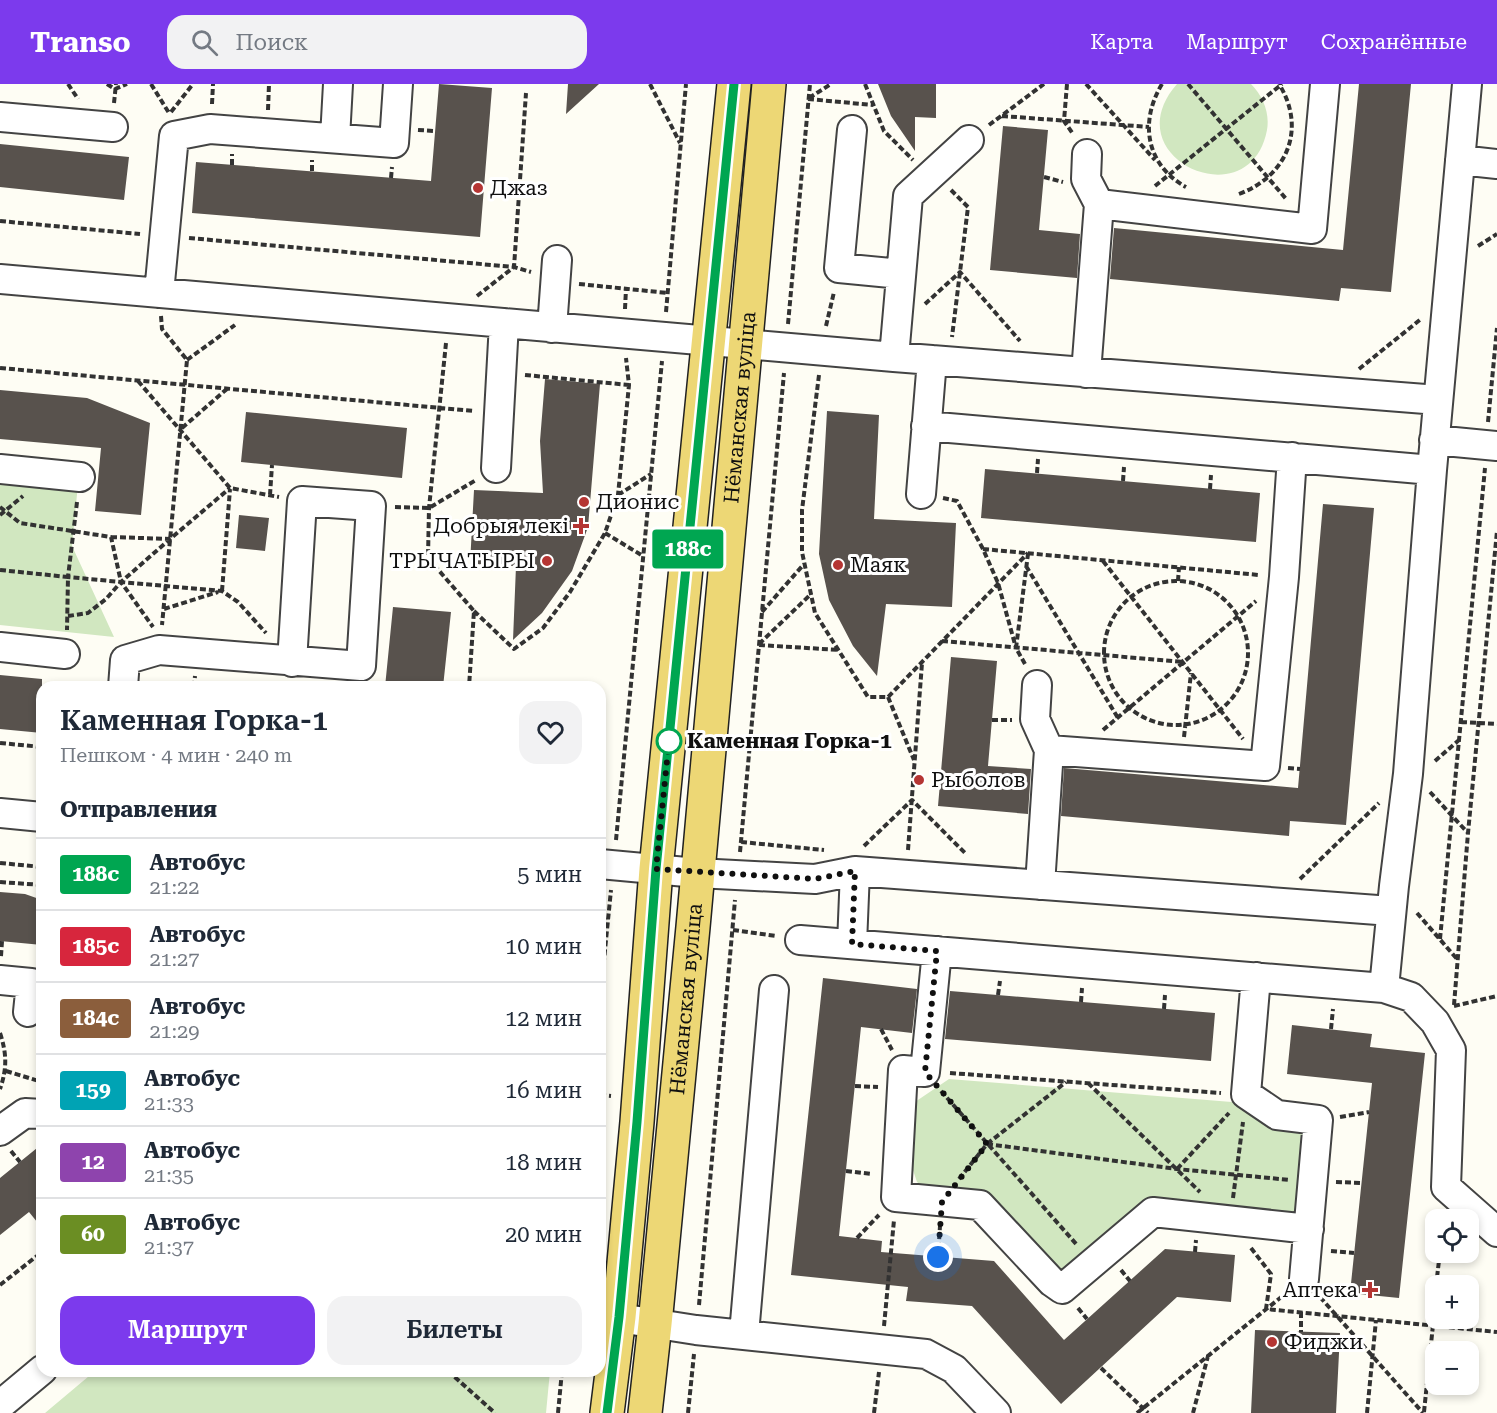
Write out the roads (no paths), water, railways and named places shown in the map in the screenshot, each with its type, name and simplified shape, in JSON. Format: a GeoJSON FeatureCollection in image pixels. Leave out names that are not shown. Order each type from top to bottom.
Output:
{"type":"FeatureCollection","features":[{"type":"Feature","properties":{"kind":"main road","name":"Нёманская вуліца"},"geometry":{"type":"LineString","coordinates":[[607,1413],[609,1316],[637,1122],[656,869],[734,84]]}},
{"type":"Feature","properties":{"kind":"main road","name":"Нёманская вуліца"},"geometry":{"type":"LineString","coordinates":[[645,1413],[769,84]]}},
{"type":"Feature","properties":{"kind":"lane"},"geometry":{"type":"LineString","coordinates":[[335,138],[338,84]]}},
{"type":"Feature","properties":{"kind":"lane"},"geometry":{"type":"LineString","coordinates":[[159,293],[174,136],[210,129],[394,143],[398,84]]}},
{"type":"Feature","properties":{"kind":"lane"},"geometry":{"type":"LineString","coordinates":[[1099,204],[1312,229],[1325,84]]}},
{"type":"Feature","properties":{"kind":"lane"},"geometry":{"type":"LineString","coordinates":[[1384,988],[1408,774],[1434,440],[1467,84]]}},
{"type":"Feature","properties":{"kind":"lane"},"geometry":{"type":"LineString","coordinates":[[0,117],[112,127]]}},
{"type":"Feature","properties":{"kind":"lane"},"geometry":{"type":"LineString","coordinates":[[852,130],[839,268],[901,274]]}},
{"type":"Feature","properties":{"kind":"lane"},"geometry":{"type":"LineString","coordinates":[[895,344],[908,196],[969,140]]}},
{"type":"Feature","properties":{"kind":"lane"},"geometry":{"type":"LineString","coordinates":[[1086,373],[1099,204],[1086,179],[1088,154]]}},
{"type":"Feature","properties":{"kind":"lane"},"geometry":{"type":"LineString","coordinates":[[1460,160],[1497,164]]}},
{"type":"Feature","properties":{"kind":"lane"},"geometry":{"type":"LineString","coordinates":[[552,327],[556,269]]}},
{"type":"Feature","properties":{"kind":"lane"},"geometry":{"type":"LineString","coordinates":[[0,279],[821,351],[895,344],[941,361],[1438,400]]}},
{"type":"Feature","properties":{"kind":"lane"},"geometry":{"type":"LineString","coordinates":[[496,468],[504,323]]}},
{"type":"Feature","properties":{"kind":"lane"},"geometry":{"type":"LineString","coordinates":[[921,494],[926,426],[941,361]]}},
{"type":"Feature","properties":{"kind":"lane"},"geometry":{"type":"LineString","coordinates":[[926,426],[1432,470]]}},
{"type":"Feature","properties":{"kind":"lane"},"geometry":{"type":"LineString","coordinates":[[1434,440],[1492,446]]}},
{"type":"Feature","properties":{"kind":"lane"},"geometry":{"type":"LineString","coordinates":[[1037,685],[1035,719],[1062,752],[1265,766],[1284,577],[1292,457]]}},
{"type":"Feature","properties":{"kind":"lane"},"geometry":{"type":"LineString","coordinates":[[0,469],[80,477]]}},
{"type":"Feature","properties":{"kind":"lane"},"geometry":{"type":"LineString","coordinates":[[123,681],[125,660],[160,644],[292,662],[361,666],[371,506],[302,501],[292,662]]}},
{"type":"Feature","properties":{"kind":"lane"},"geometry":{"type":"LineString","coordinates":[[0,647],[65,654]]}},
{"type":"Feature","properties":{"kind":"lane"},"geometry":{"type":"LineString","coordinates":[[1040,885],[1062,752]]}},
{"type":"Feature","properties":{"kind":"lane"},"geometry":{"type":"LineString","coordinates":[[0,813],[36,816]]}},
{"type":"Feature","properties":{"kind":"lane"},"geometry":{"type":"LineString","coordinates":[[609,864],[697,873],[815,879],[856,862],[906,875],[1391,911]]}},
{"type":"Feature","properties":{"kind":"lane"},"geometry":{"type":"LineString","coordinates":[[852,944],[856,862]]}},
{"type":"Feature","properties":{"kind":"lane"},"geometry":{"type":"LineString","coordinates":[[800,940],[1384,988],[1411,998],[1435,1022],[1451,1050],[1446,1187],[1497,1232]]}},
{"type":"Feature","properties":{"kind":"lane"},"geometry":{"type":"LineString","coordinates":[[937,951],[925,1072],[903,1070],[896,1197],[980,1206],[1052,1282],[1062,1289],[1153,1212],[1308,1229]]}},
{"type":"Feature","properties":{"kind":"lane"},"geometry":{"type":"LineString","coordinates":[[1256,977],[1246,1094],[1277,1115],[1318,1120],[1305,1279]]}},
{"type":"Feature","properties":{"kind":"lane"},"geometry":{"type":"LineString","coordinates":[[0,980],[31,983],[28,1012]]}},
{"type":"Feature","properties":{"kind":"lane"},"geometry":{"type":"LineString","coordinates":[[744,1334],[774,990]]}},
{"type":"Feature","properties":{"kind":"lane"},"geometry":{"type":"LineString","coordinates":[[0,1131],[25,1113],[36,1114]]}},
{"type":"Feature","properties":{"kind":"lane"},"geometry":{"type":"LineString","coordinates":[[609,1316],[696,1330],[926,1354],[954,1369],[996,1413]]}},
{"type":"Feature","properties":{"kind":"lane"},"geometry":{"type":"LineString","coordinates":[[0,1405],[36,1376]]}},
{"type":"Feature","properties":{"kind":"place","name":"Джаз"},"geometry":{"type":"Point","coordinates":[478,188]}},
{"type":"Feature","properties":{"kind":"place","name":"Дионис"},"geometry":{"type":"Point","coordinates":[584,502]}},
{"type":"Feature","properties":{"kind":"place","name":"Добрыя лекі"},"geometry":{"type":"Point","coordinates":[581,526]}},
{"type":"Feature","properties":{"kind":"place","name":"ТРЫЧАТЫРЫ"},"geometry":{"type":"Point","coordinates":[547,561]}},
{"type":"Feature","properties":{"kind":"place","name":"Маяк"},"geometry":{"type":"Point","coordinates":[838,565]}},
{"type":"Feature","properties":{"kind":"place","name":"Каменная Горка-1"},"geometry":{"type":"Point","coordinates":[669,741]}},
{"type":"Feature","properties":{"kind":"place","name":"Рыболов"},"geometry":{"type":"Point","coordinates":[919,780]}},
{"type":"Feature","properties":{"kind":"place","name":"Аптека"},"geometry":{"type":"Point","coordinates":[1370,1290]}},
{"type":"Feature","properties":{"kind":"place","name":"Фиджи"},"geometry":{"type":"Point","coordinates":[1272,1342]}}]}
